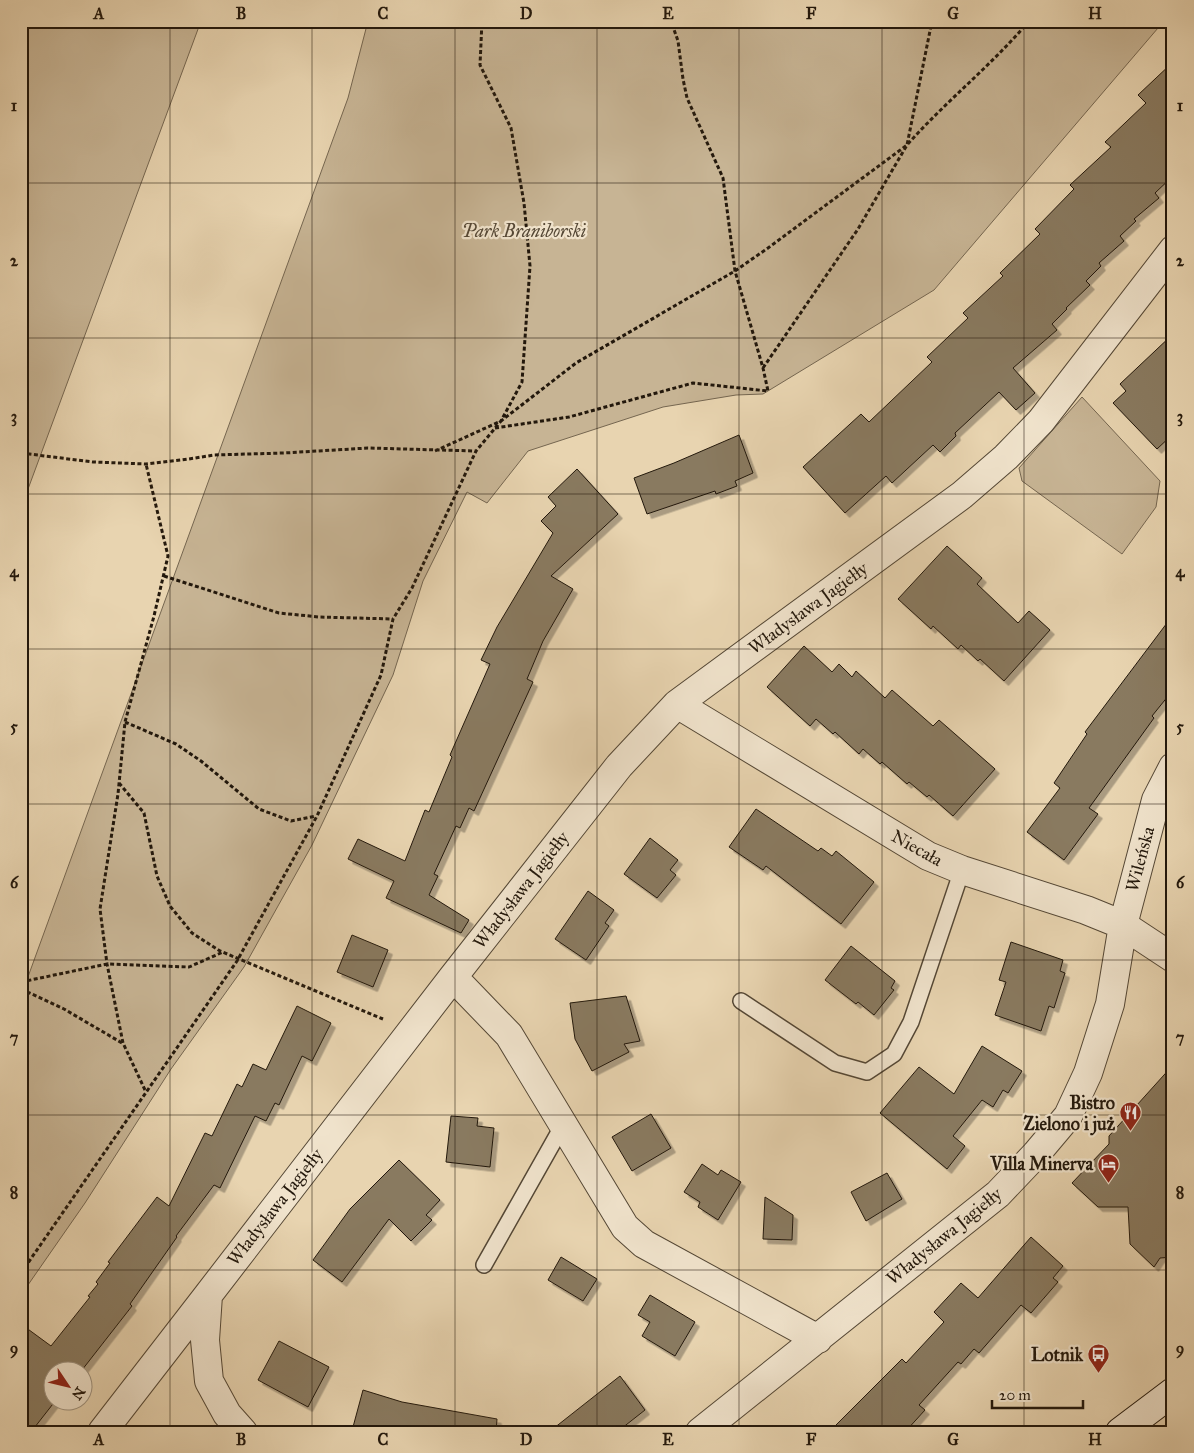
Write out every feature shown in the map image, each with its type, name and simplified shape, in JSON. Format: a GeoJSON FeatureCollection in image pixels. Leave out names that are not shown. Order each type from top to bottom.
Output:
{"type":"FeatureCollection","features":[{"type":"Feature","properties":{"kind":"street","name":"Władysława Jagiełły"},"geometry":{"type":"LineString","coordinates":[[102,1432],[412,1029],[618,766],[677,704],[962,495],[1006,457],[1041,421],[1173,250]]}},
{"type":"Feature","properties":{"kind":"street","name":"Niecała"},"geometry":{"type":"LineString","coordinates":[[677,704],[928,856],[962,870],[1086,910],[1123,925],[1173,958]]}},
{"type":"Feature","properties":{"kind":"street","name":"Wileńska"},"geometry":{"type":"LineString","coordinates":[[1123,925],[1156,800],[1173,768]]}},
{"type":"Feature","properties":{"kind":"street","name":"Władysława Jagiełły"},"geometry":{"type":"LineString","coordinates":[[700,1432],[998,1194],[1036,1154],[1068,1116],[1088,1073],[1110,1004],[1123,925]]}},
{"type":"Feature","properties":{"kind":"street"},"geometry":{"type":"LineString","coordinates":[[453,977],[509,1036],[625,1226],[644,1244],[818,1339]]}},
{"type":"Feature","properties":{"kind":"street"},"geometry":{"type":"LineString","coordinates":[[208,1295],[205,1340],[210,1381],[227,1414],[244,1432]]}},
{"type":"Feature","properties":{"kind":"street"},"geometry":{"type":"LineString","coordinates":[[1120,1432],[1173,1392]]}},
{"type":"Feature","properties":{"kind":"lane"},"geometry":{"type":"LineString","coordinates":[[741,1001],[835,1063],[868,1072],[894,1054],[911,1022],[962,870]]}},
{"type":"Feature","properties":{"kind":"lane"},"geometry":{"type":"LineString","coordinates":[[484,1265],[563,1125]]}},
{"type":"Feature","properties":{"kind":"path"},"geometry":{"type":"LineString","coordinates":[[435,451],[501,421],[522,382],[530,266],[524,203],[511,128],[480,65],[482,21]]}},
{"type":"Feature","properties":{"kind":"path"},"geometry":{"type":"LineString","coordinates":[[495,428],[570,417],[693,383],[768,391],[735,271],[723,178],[687,98],[682,79],[678,41],[671,21]]}},
{"type":"Feature","properties":{"kind":"path"},"geometry":{"type":"LineString","coordinates":[[763,368],[858,229],[906,144],[932,21]]}},
{"type":"Feature","properties":{"kind":"path"},"geometry":{"type":"LineString","coordinates":[[21,1273],[239,957],[317,816],[381,675],[393,619],[412,588],[476,451],[501,421],[576,362],[735,271],[906,144],[1007,47],[1029,21]]}},
{"type":"Feature","properties":{"kind":"path"},"geometry":{"type":"LineString","coordinates":[[21,453],[93,462],[146,464],[214,455],[368,448],[476,451]]}},
{"type":"Feature","properties":{"kind":"path"},"geometry":{"type":"LineString","coordinates":[[146,464],[168,556],[125,722],[119,783],[100,909],[107,964],[123,1043],[146,1091]]}},
{"type":"Feature","properties":{"kind":"path"},"geometry":{"type":"LineString","coordinates":[[164,576],[279,613],[319,617],[393,619]]}},
{"type":"Feature","properties":{"kind":"path"},"geometry":{"type":"LineString","coordinates":[[125,722],[176,744],[201,761],[259,809],[291,821],[317,816]]}},
{"type":"Feature","properties":{"kind":"path"},"geometry":{"type":"LineString","coordinates":[[119,783],[144,813],[157,876],[170,906],[192,933],[224,952],[367,1013],[412,1029]]}},
{"type":"Feature","properties":{"kind":"path"},"geometry":{"type":"LineString","coordinates":[[21,982],[107,964],[189,967],[224,952]]}},
{"type":"Feature","properties":{"kind":"path"},"geometry":{"type":"LineString","coordinates":[[21,988],[64,1009],[123,1043]]}},
{"type":"Feature","properties":{"kind":"green space"},"geometry":{"type":"Polygon","coordinates":[[[21,21],[201,21],[21,508],[21,21]]]}},
{"type":"Feature","properties":{"kind":"green space","name":"Park Braniborski"},"geometry":{"type":"Polygon","coordinates":[[[368,21],[1164,21],[934,290],[763,394],[736,395],[663,407],[528,451],[487,503],[467,492],[423,581],[393,675],[312,845],[244,967],[171,1069],[85,1203],[21,1295],[21,996],[348,98],[368,21]]]}},
{"type":"Feature","properties":{"kind":"green space"},"geometry":{"type":"Polygon","coordinates":[[[1082,397],[1160,481],[1156,507],[1122,554],[1022,481],[1019,468],[1082,397]]]}},
{"type":"Feature","properties":{"kind":"building"},"geometry":{"type":"Polygon","coordinates":[[[1173,62],[1173,176],[1155,193],[1159,198],[1134,219],[1136,221],[1120,236],[1124,241],[1099,263],[1101,266],[1086,281],[1090,285],[1052,324],[1057,330],[1013,368],[1035,393],[1016,410],[999,392],[955,433],[956,436],[940,452],[933,445],[892,483],[886,476],[845,513],[803,467],[861,414],[869,422],[932,362],[927,357],[968,318],[963,313],[1003,276],[1000,273],[1040,234],[1035,229],[1074,189],[1070,185],[1111,147],[1105,142],[1146,103],[1138,95],[1173,62]]]}},
{"type":"Feature","properties":{"kind":"building"},"geometry":{"type":"Polygon","coordinates":[[[1173,334],[1173,434],[1157,449],[1113,403],[1126,391],[1120,384],[1173,334]]]}},
{"type":"Feature","properties":{"kind":"building"},"geometry":{"type":"Polygon","coordinates":[[[739,435],[753,473],[735,481],[737,486],[716,494],[715,491],[647,514],[634,478],[739,435]]]}},
{"type":"Feature","properties":{"kind":"building"},"geometry":{"type":"Polygon","coordinates":[[[577,469],[618,514],[551,576],[573,589],[543,641],[527,679],[533,682],[474,811],[469,808],[460,828],[456,826],[434,874],[438,876],[429,895],[469,920],[461,933],[386,898],[394,881],[348,859],[358,839],[405,861],[425,810],[429,812],[452,757],[450,755],[490,664],[481,660],[497,627],[553,533],[541,521],[556,506],[548,497],[577,469]]]}},
{"type":"Feature","properties":{"kind":"building"},"geometry":{"type":"Polygon","coordinates":[[[947,546],[982,578],[977,584],[1018,623],[1029,611],[1050,630],[1004,681],[961,645],[958,649],[933,626],[931,629],[898,599],[947,546]]]}},
{"type":"Feature","properties":{"kind":"building"},"geometry":{"type":"Polygon","coordinates":[[[1173,615],[1173,690],[1152,716],[1154,718],[1089,808],[1098,814],[1064,860],[1027,832],[1060,788],[1054,783],[1087,734],[1085,732],[1173,615]]]}},
{"type":"Feature","properties":{"kind":"building"},"geometry":{"type":"Polygon","coordinates":[[[804,646],[832,672],[839,664],[852,677],[856,671],[885,698],[892,690],[933,726],[939,720],[995,769],[953,816],[929,795],[927,797],[909,782],[907,784],[882,762],[880,764],[863,749],[859,754],[835,732],[833,734],[816,719],[810,726],[767,687],[804,646]]]}},
{"type":"Feature","properties":{"kind":"building"},"geometry":{"type":"Polygon","coordinates":[[[756,809],[818,851],[821,848],[832,856],[836,851],[874,882],[841,924],[766,866],[763,870],[729,847],[756,809]]]}},
{"type":"Feature","properties":{"kind":"building"},"geometry":{"type":"Polygon","coordinates":[[[650,838],[678,860],[670,870],[676,875],[657,898],[624,874],[650,838]]]}},
{"type":"Feature","properties":{"kind":"building"},"geometry":{"type":"Polygon","coordinates":[[[588,891],[614,910],[605,923],[609,926],[586,960],[555,939],[588,891]]]}},
{"type":"Feature","properties":{"kind":"building"},"geometry":{"type":"Polygon","coordinates":[[[352,935],[388,950],[373,987],[337,972],[352,935]]]}},
{"type":"Feature","properties":{"kind":"building"},"geometry":{"type":"Polygon","coordinates":[[[1011,942],[1063,960],[1060,971],[1065,973],[1054,1008],[1049,1006],[1041,1031],[995,1015],[1006,982],[999,980],[1011,942]]]}},
{"type":"Feature","properties":{"kind":"building"},"geometry":{"type":"Polygon","coordinates":[[[851,946],[895,981],[891,988],[894,990],[874,1015],[858,1002],[856,1004],[825,980],[851,946]]]}},
{"type":"Feature","properties":{"kind":"building"},"geometry":{"type":"Polygon","coordinates":[[[626,996],[640,1041],[624,1044],[629,1052],[592,1071],[575,1039],[570,1003],[626,996]]]}},
{"type":"Feature","properties":{"kind":"building"},"geometry":{"type":"Polygon","coordinates":[[[297,1006],[331,1023],[312,1061],[302,1056],[279,1105],[275,1103],[266,1121],[255,1116],[220,1188],[214,1185],[176,1236],[130,1304],[132,1306],[90,1360],[42,1360],[42,1410],[48,1410],[31,1432],[21,1432],[21,1324],[51,1346],[90,1297],[88,1296],[98,1284],[96,1282],[110,1263],[108,1262],[157,1197],[169,1206],[205,1133],[212,1136],[237,1084],[242,1087],[253,1064],[266,1070],[297,1006]]]}},
{"type":"Feature","properties":{"kind":"building"},"geometry":{"type":"Polygon","coordinates":[[[982,1046],[1022,1071],[1008,1093],[1003,1090],[993,1107],[982,1100],[953,1136],[965,1146],[947,1169],[880,1113],[919,1067],[954,1094],[982,1046]]]}},
{"type":"Feature","properties":{"kind":"building"},"geometry":{"type":"Polygon","coordinates":[[[1173,1065],[1173,1257],[1160,1258],[1154,1267],[1130,1244],[1128,1207],[1098,1207],[1072,1183],[1109,1144],[1109,1136],[1173,1065]]]}},
{"type":"Feature","properties":{"kind":"building"},"geometry":{"type":"Polygon","coordinates":[[[651,1114],[671,1148],[632,1171],[612,1137],[651,1114]]]}},
{"type":"Feature","properties":{"kind":"building"},"geometry":{"type":"Polygon","coordinates":[[[451,1116],[478,1118],[477,1126],[494,1128],[490,1167],[446,1162],[451,1116]]]}},
{"type":"Feature","properties":{"kind":"building"},"geometry":{"type":"Polygon","coordinates":[[[399,1160],[440,1200],[426,1215],[432,1220],[411,1241],[389,1219],[342,1282],[313,1260],[350,1209],[399,1160]]]}},
{"type":"Feature","properties":{"kind":"building"},"geometry":{"type":"Polygon","coordinates":[[[702,1164],[718,1175],[721,1170],[741,1182],[718,1220],[698,1207],[700,1202],[684,1192],[702,1164]]]}},
{"type":"Feature","properties":{"kind":"building"},"geometry":{"type":"Polygon","coordinates":[[[887,1173],[902,1199],[866,1221],[851,1192],[887,1173]]]}},
{"type":"Feature","properties":{"kind":"building"},"geometry":{"type":"Polygon","coordinates":[[[765,1197],[793,1215],[792,1240],[763,1239],[765,1197]]]}},
{"type":"Feature","properties":{"kind":"building"},"geometry":{"type":"Polygon","coordinates":[[[1031,1237],[1063,1266],[1053,1278],[1058,1282],[1031,1313],[1021,1305],[979,1353],[974,1349],[961,1364],[958,1362],[919,1405],[925,1410],[905,1432],[829,1432],[902,1359],[906,1363],[944,1322],[934,1312],[961,1283],[978,1298],[1031,1237]]]}},
{"type":"Feature","properties":{"kind":"building"},"geometry":{"type":"Polygon","coordinates":[[[561,1257],[597,1279],[583,1301],[548,1280],[561,1257]]]}},
{"type":"Feature","properties":{"kind":"building"},"geometry":{"type":"Polygon","coordinates":[[[650,1295],[695,1322],[675,1356],[642,1336],[650,1322],[638,1315],[650,1295]]]}},
{"type":"Feature","properties":{"kind":"building"},"geometry":{"type":"Polygon","coordinates":[[[279,1341],[329,1367],[308,1407],[258,1380],[279,1341]]]}},
{"type":"Feature","properties":{"kind":"building"},"geometry":{"type":"Polygon","coordinates":[[[620,1376],[645,1410],[617,1432],[549,1432],[620,1376]]]}},
{"type":"Feature","properties":{"kind":"building"},"geometry":{"type":"Polygon","coordinates":[[[363,1390],[402,1402],[497,1419],[496,1432],[368,1432],[353,1427],[363,1390]]]}},
{"type":"Feature","properties":{"kind":"place","name":"Bistro Zielono i już"},"geometry":{"type":"Point","coordinates":[1131,1132]}},
{"type":"Feature","properties":{"kind":"place","name":"Villa Minerva"},"geometry":{"type":"Point","coordinates":[1109,1183]}},
{"type":"Feature","properties":{"kind":"place","name":"Lotnik"},"geometry":{"type":"Point","coordinates":[1099,1374]}}]}
